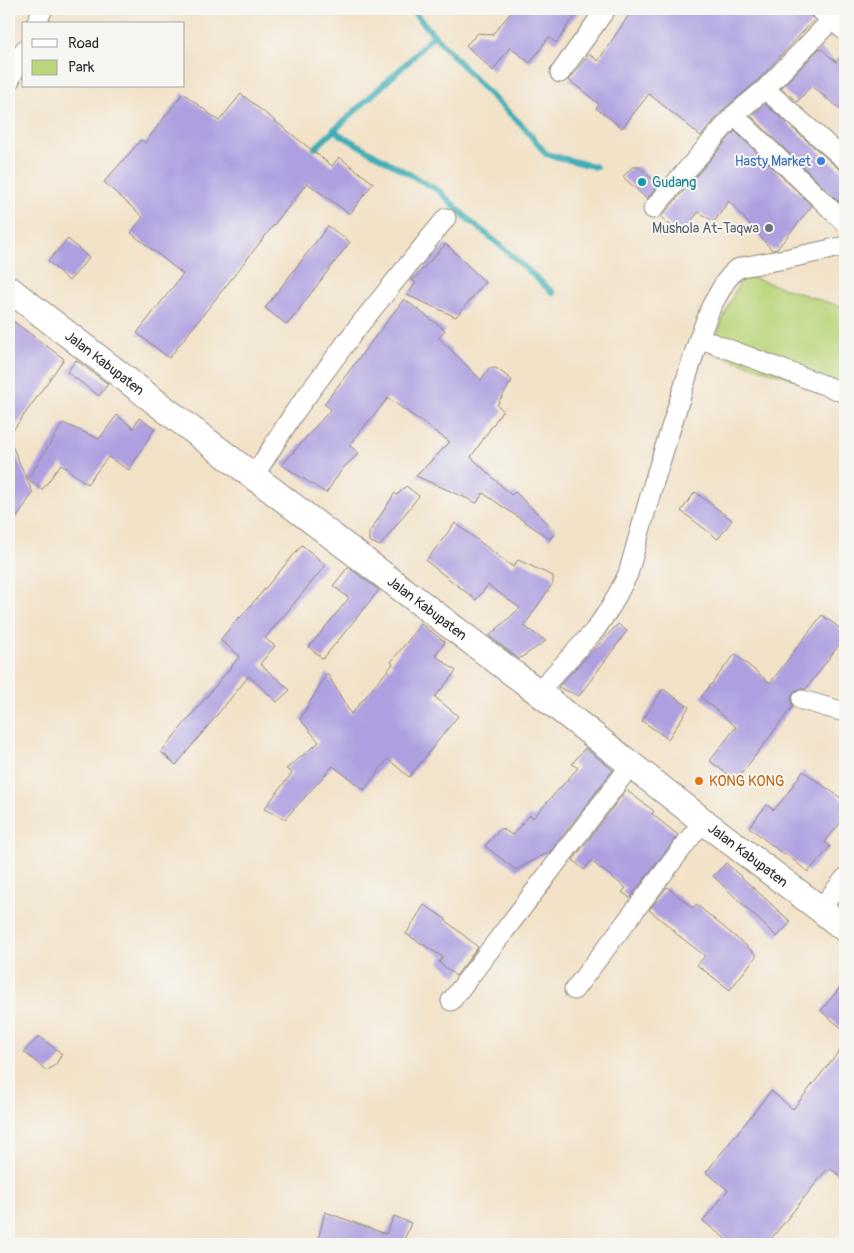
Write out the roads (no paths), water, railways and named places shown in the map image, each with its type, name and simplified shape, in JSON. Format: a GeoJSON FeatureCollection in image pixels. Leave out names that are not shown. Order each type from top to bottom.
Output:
{"type":"FeatureCollection","features":[{"type":"Feature","properties":{"kind":"main road","name":"Jalan Kabupaten"},"geometry":{"type":"LineString","coordinates":[[9,289],[422,606],[538,692],[845,929]]}},
{"type":"Feature","properties":{"kind":"street"},"geometry":{"type":"LineString","coordinates":[[37,22],[43,9]]}},
{"type":"Feature","properties":{"kind":"street"},"geometry":{"type":"LineString","coordinates":[[560,73],[606,9]]}},
{"type":"Feature","properties":{"kind":"street"},"geometry":{"type":"LineString","coordinates":[[653,209],[734,115],[765,89],[835,17]]}},
{"type":"Feature","properties":{"kind":"street"},"geometry":{"type":"LineString","coordinates":[[9,82],[22,54]]}},
{"type":"Feature","properties":{"kind":"street"},"geometry":{"type":"LineString","coordinates":[[765,89],[845,160]]}},
{"type":"Feature","properties":{"kind":"street"},"geometry":{"type":"LineString","coordinates":[[734,115],[845,223]]}},
{"type":"Feature","properties":{"kind":"street"},"geometry":{"type":"LineString","coordinates":[[254,476],[294,412],[357,328],[446,218]]}},
{"type":"Feature","properties":{"kind":"street"},"geometry":{"type":"LineString","coordinates":[[538,692],[595,630],[612,605],[628,574],[653,485],[699,338],[711,306],[730,276],[748,265],[845,246]]}},
{"type":"Feature","properties":{"kind":"street"},"geometry":{"type":"LineString","coordinates":[[699,338],[845,394]]}},
{"type":"Feature","properties":{"kind":"street"},"geometry":{"type":"LineString","coordinates":[[802,700],[844,711]]}},
{"type":"Feature","properties":{"kind":"street"},"geometry":{"type":"LineString","coordinates":[[451,1000],[631,765]]}},
{"type":"Feature","properties":{"kind":"street"},"geometry":{"type":"LineString","coordinates":[[574,990],[703,821]]}},
{"type":"Feature","properties":{"kind":"street"},"geometry":{"type":"LineString","coordinates":[[820,909],[845,878]]}},
{"type":"Feature","properties":{"kind":"waterway"},"geometry":{"type":"LineString","coordinates":[[9,20],[13,9]]}},
{"type":"Feature","properties":{"kind":"waterway"},"geometry":{"type":"LineString","coordinates":[[315,148],[410,60],[434,35],[411,9]]}},
{"type":"Feature","properties":{"kind":"waterway"},"geometry":{"type":"LineString","coordinates":[[434,35],[483,88],[523,126],[546,154],[596,167]]}},
{"type":"Feature","properties":{"kind":"waterway"},"geometry":{"type":"LineString","coordinates":[[334,129],[339,134],[439,191],[470,221],[500,245],[553,293]]}},
{"type":"Feature","properties":{"kind":"place","name":"Hasty Market"},"geometry":{"type":"Point","coordinates":[821,161]}},
{"type":"Feature","properties":{"kind":"place","name":"Gudang"},"geometry":{"type":"Point","coordinates":[642,182]}},
{"type":"Feature","properties":{"kind":"place","name":"Mushola At-Taqwa"},"geometry":{"type":"Point","coordinates":[769,228]}},
{"type":"Feature","properties":{"kind":"place","name":"KONG KONG"},"geometry":{"type":"Point","coordinates":[699,781]}}]}
